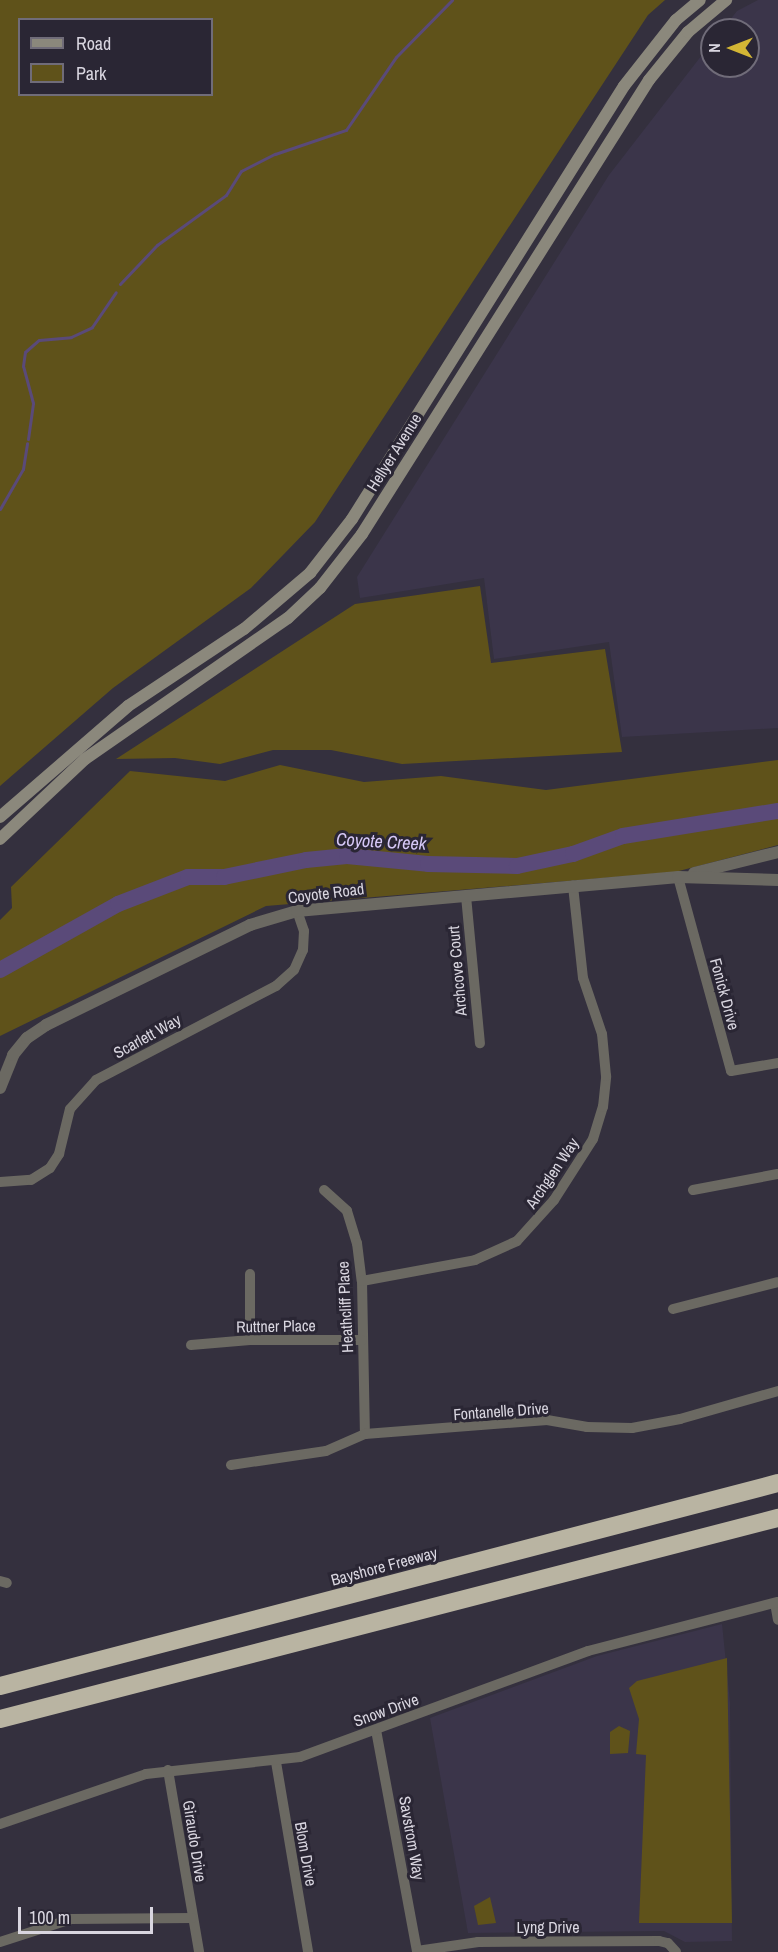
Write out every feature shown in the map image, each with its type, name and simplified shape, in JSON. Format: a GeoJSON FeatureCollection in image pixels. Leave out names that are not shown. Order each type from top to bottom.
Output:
{"type":"FeatureCollection","features":[{"type":"Feature","properties":{"kind":"highway","name":"Bayshore Freeway"},"geometry":{"type":"LineString","coordinates":[[0,1686],[778,1484]]}},
{"type":"Feature","properties":{"kind":"highway"},"geometry":{"type":"LineString","coordinates":[[0,1719],[778,1518]]}},
{"type":"Feature","properties":{"kind":"main road","name":"Hellyer Avenue"},"geometry":{"type":"LineString","coordinates":[[0,817],[128,706],[244,629],[310,573],[352,519],[624,86],[676,20],[700,0]]}},
{"type":"Feature","properties":{"kind":"main road","name":"Hellyer Avenue"},"geometry":{"type":"LineString","coordinates":[[0,839],[85,759],[288,618],[342,562],[636,98],[688,32],[726,0]]}},
{"type":"Feature","properties":{"kind":"main road"},"geometry":{"type":"LineString","coordinates":[[676,20],[688,32]]}},
{"type":"Feature","properties":{"kind":"main road"},"geometry":{"type":"LineString","coordinates":[[470,331],[485,339]]}},
{"type":"Feature","properties":{"kind":"main road"},"geometry":{"type":"LineString","coordinates":[[244,629],[254,642]]}},
{"type":"Feature","properties":{"kind":"street","name":"Coyote Road"},"geometry":{"type":"LineString","coordinates":[[678,877],[778,852]]}},
{"type":"Feature","properties":{"kind":"street","name":"Coyote Road"},"geometry":{"type":"LineString","coordinates":[[0,1088],[13,1055],[27,1038],[46,1025],[250,925],[297,911],[678,877],[778,880]]}},
{"type":"Feature","properties":{"kind":"street","name":"Fonick Drive"},"geometry":{"type":"LineString","coordinates":[[678,877],[731,1071],[778,1063]]}},
{"type":"Feature","properties":{"kind":"street","name":"Archglen Way"},"geometry":{"type":"LineString","coordinates":[[362,1281],[475,1260],[517,1241],[554,1200],[592,1139],[603,1107],[606,1076],[602,1034],[583,978],[573,886]]}},
{"type":"Feature","properties":{"kind":"street","name":"Archcove Court"},"geometry":{"type":"LineString","coordinates":[[466,896],[480,1043]]}},
{"type":"Feature","properties":{"kind":"street","name":"Scarlett Way"},"geometry":{"type":"LineString","coordinates":[[0,1182],[31,1180],[50,1168],[59,1154],[70,1109],[96,1080],[276,986],[294,970],[303,950],[304,931],[297,911]]}},
{"type":"Feature","properties":{"kind":"street"},"geometry":{"type":"LineString","coordinates":[[693,1190],[778,1174]]}},
{"type":"Feature","properties":{"kind":"street","name":"Heathcliff Place"},"geometry":{"type":"LineString","coordinates":[[324,1190],[347,1211],[357,1244],[362,1281],[364,1434]]}},
{"type":"Feature","properties":{"kind":"street"},"geometry":{"type":"LineString","coordinates":[[250,1274],[250,1340]]}},
{"type":"Feature","properties":{"kind":"street"},"geometry":{"type":"LineString","coordinates":[[673,1310],[778,1282]]}},
{"type":"Feature","properties":{"kind":"street","name":"Ruttner Place"},"geometry":{"type":"LineString","coordinates":[[191,1346],[250,1340],[362,1340]]}},
{"type":"Feature","properties":{"kind":"street","name":"Fontanelle Drive"},"geometry":{"type":"LineString","coordinates":[[364,1434],[547,1420],[587,1427],[632,1428],[680,1419],[778,1390]]}},
{"type":"Feature","properties":{"kind":"street"},"geometry":{"type":"LineString","coordinates":[[231,1465],[326,1452],[364,1434]]}},
{"type":"Feature","properties":{"kind":"street"},"geometry":{"type":"LineString","coordinates":[[776,1602],[778,1620]]}},
{"type":"Feature","properties":{"kind":"street","name":"Snow Drive"},"geometry":{"type":"LineString","coordinates":[[0,1824],[168,1770],[276,1762],[300,1757],[588,1651],[776,1602]]}},
{"type":"Feature","properties":{"kind":"street","name":"Savstrom Way"},"geometry":{"type":"LineString","coordinates":[[376,1730],[417,1952]]}},
{"type":"Feature","properties":{"kind":"street","name":"Blom Drive"},"geometry":{"type":"LineString","coordinates":[[276,1762],[308,1952]]}},
{"type":"Feature","properties":{"kind":"street","name":"Giraudo Drive"},"geometry":{"type":"LineString","coordinates":[[168,1770],[199,1952]]}},
{"type":"Feature","properties":{"kind":"street"},"geometry":{"type":"LineString","coordinates":[[0,1942],[71,1919],[192,1918]]}},
{"type":"Feature","properties":{"kind":"street","name":"Lyng Drive"},"geometry":{"type":"LineString","coordinates":[[417,1952],[478,1942],[659,1941],[668,1943],[676,1952]]}},
{"type":"Feature","properties":{"kind":"shaded area"},"geometry":{"type":"Polygon","coordinates":[[[758,0],[778,0],[778,728],[622,737],[609,642],[494,659],[484,578],[360,598],[357,577],[609,175],[700,57],[700,78],[760,78],[760,18],[731,18],[737,11],[758,0]]]}},
{"type":"Feature","properties":{"kind":"shaded area"},"geometry":{"type":"Polygon","coordinates":[[[722,1624],[730,1702],[732,1941],[685,1942],[664,1931],[468,1933],[430,1718],[597,1656],[722,1624]]]}},
{"type":"Feature","properties":{"kind":"green space"},"geometry":{"type":"Polygon","coordinates":[[[0,0],[665,0],[648,15],[315,522],[251,588],[113,688],[0,786],[0,0]]]}},
{"type":"Feature","properties":{"kind":"green space"},"geometry":{"type":"Polygon","coordinates":[[[480,586],[491,663],[605,649],[622,752],[402,764],[331,750],[273,750],[220,764],[175,758],[116,759],[355,604],[480,586]]]}},
{"type":"Feature","properties":{"kind":"green space"},"geometry":{"type":"Polygon","coordinates":[[[778,760],[778,845],[675,872],[266,906],[0,1036],[0,920],[12,908],[11,887],[130,771],[225,781],[280,765],[364,782],[441,776],[546,790],[778,760]]]}},
{"type":"Feature","properties":{"kind":"green space"},"geometry":{"type":"Polygon","coordinates":[[[727,1658],[732,1923],[639,1923],[646,1755],[636,1754],[639,1719],[629,1688],[637,1681],[727,1658]]]}},
{"type":"Feature","properties":{"kind":"green space"},"geometry":{"type":"Polygon","coordinates":[[[619,1726],[630,1731],[628,1753],[610,1754],[610,1732],[619,1726]]]}},
{"type":"Feature","properties":{"kind":"green space"},"geometry":{"type":"Polygon","coordinates":[[[490,1897],[496,1923],[478,1925],[474,1906],[490,1897]]]}},
{"type":"Feature","properties":{"kind":"waterway"},"geometry":{"type":"LineString","coordinates":[[120,284],[157,245],[226,195],[241,171],[275,154],[346,130],[396,57],[452,0]]}},
{"type":"Feature","properties":{"kind":"waterway"},"geometry":{"type":"LineString","coordinates":[[28,439],[33,403],[23,366],[25,352],[39,340],[71,337],[92,327],[116,292]]}},
{"type":"Feature","properties":{"kind":"waterway"},"geometry":{"type":"LineString","coordinates":[[0,509],[23,469],[27,443]]}},
{"type":"Feature","properties":{"kind":"waterway","name":"Coyote Creek"},"geometry":{"type":"LineString","coordinates":[[0,970],[118,904],[188,877],[224,877],[306,860],[347,856],[428,864],[517,866],[573,854],[623,836],[778,811]]}}]}
